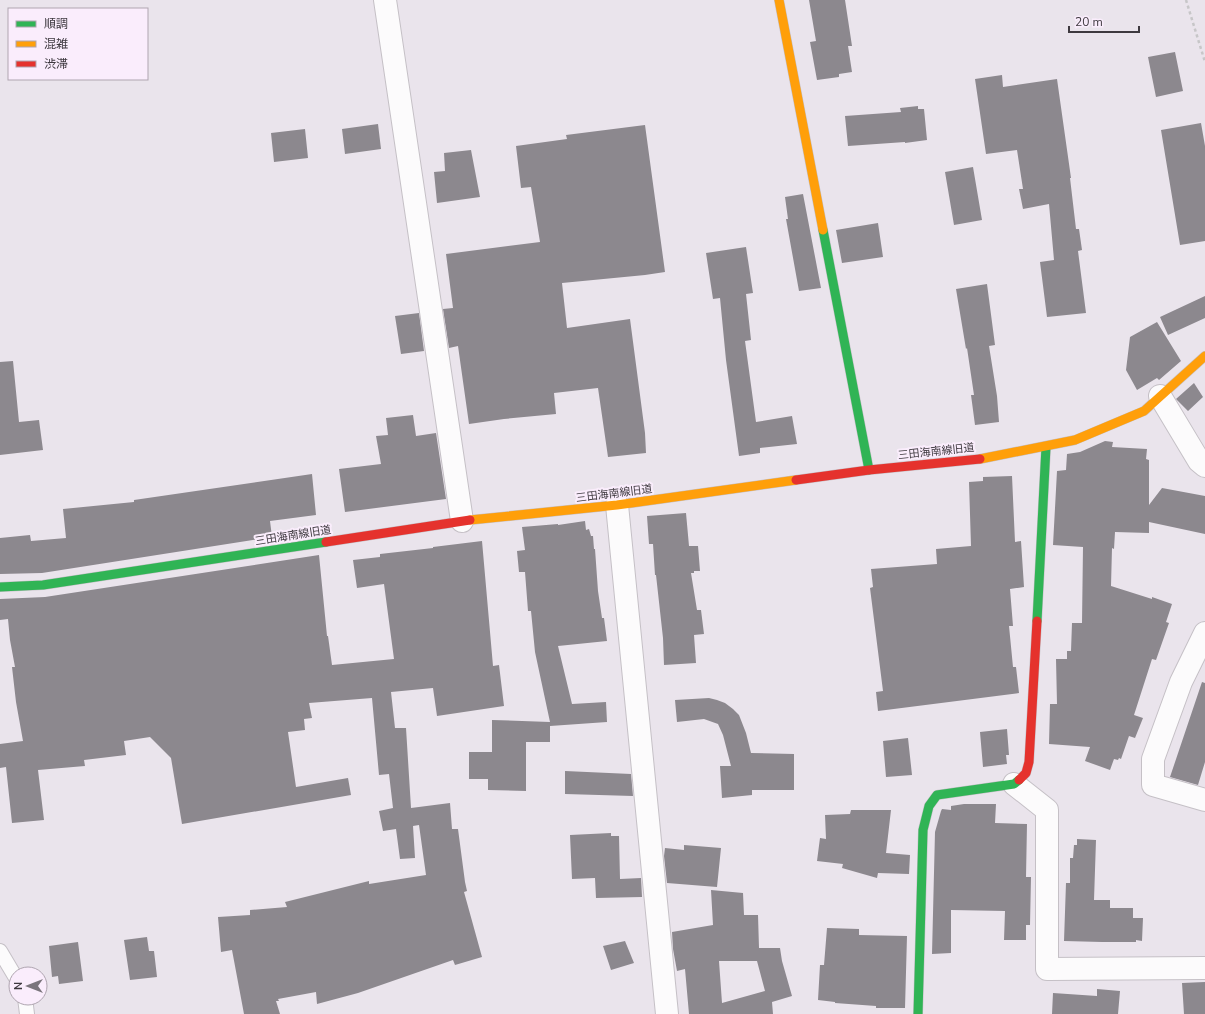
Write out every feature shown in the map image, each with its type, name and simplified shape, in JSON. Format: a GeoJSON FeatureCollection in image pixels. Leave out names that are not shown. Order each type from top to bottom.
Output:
{"type":"FeatureCollection","features":[{"type":"Feature","properties":{"kind":"street"},"geometry":{"type":"LineString","coordinates":[[385,0],[462,521]]}},
{"type":"Feature","properties":{"kind":"street"},"geometry":{"type":"LineString","coordinates":[[779,0],[870,470]]}},
{"type":"Feature","properties":{"kind":"street","name":"三田海南線旧道"},"geometry":{"type":"LineString","coordinates":[[0,587],[43,585],[462,521],[617,505],[870,470],[988,458],[1075,440],[1144,411],[1205,356]]}},
{"type":"Feature","properties":{"kind":"street"},"geometry":{"type":"LineString","coordinates":[[1160,396],[1199,461],[1205,466]]}},
{"type":"Feature","properties":{"kind":"street"},"geometry":{"type":"LineString","coordinates":[[918,1014],[923,830],[929,806],[937,795],[1014,784],[1026,773],[1029,762],[1046,446]]}},
{"type":"Feature","properties":{"kind":"street"},"geometry":{"type":"LineString","coordinates":[[617,505],[667,1014]]}},
{"type":"Feature","properties":{"kind":"street"},"geometry":{"type":"LineString","coordinates":[[1205,633],[1181,682],[1153,759],[1153,786],[1205,800]]}},
{"type":"Feature","properties":{"kind":"street"},"geometry":{"type":"LineString","coordinates":[[1014,784],[1046,810],[1046,969],[1205,968]]}},
{"type":"Feature","properties":{"kind":"lane"},"geometry":{"type":"LineString","coordinates":[[0,950],[9,966]]}},
{"type":"Feature","properties":{"kind":"path"},"geometry":{"type":"LineString","coordinates":[[1186,0],[1205,62]]}},
{"type":"Feature","properties":{"kind":"building"},"geometry":{"type":"Polygon","coordinates":[[[809,0],[845,0],[852,46],[848,46],[852,72],[839,74],[839,77],[817,80],[810,42],[816,41],[809,0]]]}},
{"type":"Feature","properties":{"kind":"building"},"geometry":{"type":"Polygon","coordinates":[[[1175,52],[1183,91],[1156,97],[1148,57],[1175,52]]]}},
{"type":"Feature","properties":{"kind":"building"},"geometry":{"type":"Polygon","coordinates":[[[1002,75],[1003,87],[1057,79],[1071,178],[1076,229],[1079,229],[1082,250],[1078,251],[1086,313],[1047,317],[1040,262],[1054,260],[1049,204],[1023,209],[1019,189],[1023,189],[1017,150],[986,154],[975,79],[1002,75]]]}},
{"type":"Feature","properties":{"kind":"building"},"geometry":{"type":"Polygon","coordinates":[[[918,106],[918,109],[924,109],[927,140],[905,143],[848,146],[845,116],[901,112],[900,108],[918,106]]]}},
{"type":"Feature","properties":{"kind":"building"},"geometry":{"type":"Polygon","coordinates":[[[1201,123],[1205,146],[1205,241],[1180,245],[1161,130],[1201,123]]]}},
{"type":"Feature","properties":{"kind":"building"},"geometry":{"type":"Polygon","coordinates":[[[378,124],[381,149],[345,154],[342,129],[378,124]]]}},
{"type":"Feature","properties":{"kind":"building"},"geometry":{"type":"Polygon","coordinates":[[[645,125],[665,272],[562,283],[567,328],[630,319],[645,433],[646,453],[608,457],[598,388],[554,393],[556,414],[469,424],[458,346],[449,348],[443,309],[453,308],[446,254],[540,242],[531,187],[521,188],[516,146],[567,139],[566,135],[645,125]]]}},
{"type":"Feature","properties":{"kind":"building"},"geometry":{"type":"Polygon","coordinates":[[[305,129],[308,158],[274,162],[271,133],[305,129]]]}},
{"type":"Feature","properties":{"kind":"building"},"geometry":{"type":"Polygon","coordinates":[[[471,150],[480,197],[437,203],[434,172],[445,171],[444,153],[471,150]]]}},
{"type":"Feature","properties":{"kind":"building"},"geometry":{"type":"Polygon","coordinates":[[[973,167],[982,220],[954,225],[945,172],[973,167]]]}},
{"type":"Feature","properties":{"kind":"building"},"geometry":{"type":"Polygon","coordinates":[[[803,194],[821,288],[799,291],[786,219],[788,219],[785,197],[803,194]]]}},
{"type":"Feature","properties":{"kind":"building"},"geometry":{"type":"Polygon","coordinates":[[[878,223],[883,257],[842,263],[836,230],[878,223]]]}},
{"type":"Feature","properties":{"kind":"building"},"geometry":{"type":"Polygon","coordinates":[[[746,247],[753,293],[746,294],[751,340],[745,341],[756,422],[792,416],[797,444],[760,448],[760,453],[739,456],[726,360],[720,298],[713,299],[706,253],[746,247]]]}},
{"type":"Feature","properties":{"kind":"building"},"geometry":{"type":"Polygon","coordinates":[[[987,284],[995,345],[989,346],[997,396],[999,422],[975,425],[971,395],[974,395],[956,289],[987,284]]]}},
{"type":"Feature","properties":{"kind":"building"},"geometry":{"type":"Polygon","coordinates":[[[1205,296],[1205,318],[1168,335],[1160,317],[1205,296]]]}},
{"type":"Feature","properties":{"kind":"building"},"geometry":{"type":"Polygon","coordinates":[[[419,313],[424,351],[401,354],[395,316],[419,313]]]}},
{"type":"Feature","properties":{"kind":"building"},"geometry":{"type":"Polygon","coordinates":[[[1157,322],[1181,361],[1159,380],[1157,378],[1137,390],[1126,370],[1130,337],[1157,322]]]}},
{"type":"Feature","properties":{"kind":"building"},"geometry":{"type":"Polygon","coordinates":[[[13,361],[19,422],[39,420],[43,450],[0,455],[0,362],[13,361]]]}},
{"type":"Feature","properties":{"kind":"building"},"geometry":{"type":"Polygon","coordinates":[[[1194,383],[1203,397],[1188,411],[1176,399],[1194,383]]]}},
{"type":"Feature","properties":{"kind":"building"},"geometry":{"type":"Polygon","coordinates":[[[413,415],[416,436],[436,433],[446,499],[345,512],[339,469],[381,464],[376,436],[388,435],[386,418],[413,415]]]}},
{"type":"Feature","properties":{"kind":"building"},"geometry":{"type":"Polygon","coordinates":[[[1105,441],[1113,442],[1112,447],[1147,449],[1146,459],[1149,460],[1149,505],[1162,488],[1205,496],[1205,534],[1149,522],[1149,533],[1115,532],[1114,549],[1112,548],[1111,586],[1172,604],[1166,622],[1169,623],[1156,660],[1152,659],[1134,715],[1143,718],[1135,738],[1129,736],[1121,759],[1114,759],[1110,770],[1085,761],[1090,747],[1049,744],[1050,704],[1057,704],[1056,659],[1067,659],[1067,651],[1071,651],[1072,623],[1082,623],[1083,547],[1053,545],[1057,471],[1066,470],[1067,454],[1080,452],[1105,441]]]}},
{"type":"Feature","properties":{"kind":"building"},"geometry":{"type":"Polygon","coordinates":[[[312,474],[316,515],[270,521],[272,537],[42,573],[0,574],[0,538],[30,535],[31,541],[66,538],[63,509],[134,502],[134,500],[312,474]]]}},
{"type":"Feature","properties":{"kind":"building"},"geometry":{"type":"Polygon","coordinates":[[[1012,476],[1015,542],[1021,541],[1024,587],[1010,589],[1013,626],[1009,626],[1013,667],[1016,667],[1019,693],[878,711],[876,692],[883,691],[870,588],[873,587],[871,569],[937,564],[936,549],[971,546],[969,482],[983,481],[983,477],[1012,476]]]}},
{"type":"Feature","properties":{"kind":"building"},"geometry":{"type":"Polygon","coordinates":[[[686,513],[689,546],[698,546],[700,571],[694,571],[694,573],[691,573],[697,610],[701,610],[704,634],[694,635],[696,663],[664,665],[663,638],[655,575],[653,544],[649,544],[647,516],[686,513]]]}},
{"type":"Feature","properties":{"kind":"building"},"geometry":{"type":"Polygon","coordinates":[[[585,521],[586,530],[589,529],[591,536],[593,536],[598,591],[607,641],[558,646],[572,704],[606,702],[607,722],[550,726],[550,742],[526,742],[526,791],[488,790],[488,779],[469,779],[469,752],[492,752],[492,720],[550,722],[535,652],[531,611],[528,611],[525,572],[519,572],[517,551],[525,550],[522,527],[558,525],[585,521]]]}},
{"type":"Feature","properties":{"kind":"building"},"geometry":{"type":"Polygon","coordinates":[[[482,541],[493,666],[499,665],[504,706],[437,716],[433,688],[391,692],[395,728],[406,728],[411,808],[450,803],[452,829],[458,829],[467,891],[464,892],[482,957],[455,965],[453,960],[358,993],[317,1004],[316,992],[278,999],[279,1001],[276,1001],[280,1014],[244,1014],[232,950],[221,952],[218,917],[250,915],[250,910],[287,907],[285,902],[369,881],[369,884],[426,875],[419,825],[413,826],[415,858],[400,859],[396,829],[383,831],[379,811],[393,808],[389,774],[379,775],[372,698],[309,703],[312,718],[304,719],[305,730],[288,732],[296,787],[348,778],[351,795],[182,824],[171,758],[150,737],[124,741],[126,755],[84,760],[85,766],[38,770],[44,820],[12,823],[6,767],[0,768],[0,744],[23,741],[16,702],[12,667],[15,667],[8,619],[0,620],[0,599],[45,597],[319,555],[327,636],[332,665],[394,659],[384,584],[357,588],[353,560],[380,557],[380,554],[482,541]]]}},
{"type":"Feature","properties":{"kind":"building"},"geometry":{"type":"Polygon","coordinates":[[[1202,682],[1205,683],[1205,762],[1198,785],[1170,777],[1202,682]]]}},
{"type":"Feature","properties":{"kind":"building"},"geometry":{"type":"Polygon","coordinates":[[[709,698],[725,703],[739,715],[746,733],[751,753],[794,754],[794,790],[752,790],[752,795],[722,798],[720,766],[731,766],[723,735],[718,724],[704,719],[677,722],[675,700],[709,698]]]}},
{"type":"Feature","properties":{"kind":"building"},"geometry":{"type":"Polygon","coordinates":[[[1007,729],[1009,755],[1006,755],[1007,764],[983,767],[980,732],[1007,729]]]}},
{"type":"Feature","properties":{"kind":"building"},"geometry":{"type":"Polygon","coordinates":[[[908,738],[912,775],[886,777],[883,741],[908,738]]]}},
{"type":"Feature","properties":{"kind":"building"},"geometry":{"type":"Polygon","coordinates":[[[565,771],[631,774],[633,796],[565,794],[565,771]]]}},
{"type":"Feature","properties":{"kind":"building"},"geometry":{"type":"Polygon","coordinates":[[[964,804],[996,804],[995,823],[1027,824],[1026,877],[1031,877],[1030,925],[1026,925],[1026,940],[1004,940],[1005,911],[951,910],[951,953],[932,954],[935,832],[942,809],[951,810],[951,806],[964,804]]]}},
{"type":"Feature","properties":{"kind":"building"},"geometry":{"type":"Polygon","coordinates":[[[851,810],[891,810],[886,853],[910,855],[909,874],[878,873],[877,878],[842,868],[843,864],[817,861],[820,838],[826,839],[825,815],[850,814],[851,810]]]}},
{"type":"Feature","properties":{"kind":"building"},"geometry":{"type":"Polygon","coordinates":[[[611,833],[611,836],[619,836],[620,879],[641,878],[642,897],[596,898],[595,878],[572,879],[570,835],[611,833]]]}},
{"type":"Feature","properties":{"kind":"building"},"geometry":{"type":"Polygon","coordinates":[[[1077,839],[1096,840],[1094,900],[1110,900],[1110,908],[1133,908],[1133,918],[1143,918],[1142,941],[1064,941],[1066,883],[1070,883],[1070,858],[1073,858],[1074,845],[1077,845],[1077,839]]]}},
{"type":"Feature","properties":{"kind":"building"},"geometry":{"type":"Polygon","coordinates":[[[684,845],[721,848],[717,887],[667,883],[664,856],[665,848],[684,850],[684,845]]]}},
{"type":"Feature","properties":{"kind":"building"},"geometry":{"type":"Polygon","coordinates":[[[711,890],[743,893],[744,915],[758,915],[759,948],[780,948],[782,961],[792,996],[772,1002],[773,1014],[689,1014],[685,969],[677,971],[672,932],[713,925],[711,890]],[[719,961],[722,1003],[765,991],[757,961],[719,961]]]}},
{"type":"Feature","properties":{"kind":"building"},"geometry":{"type":"Polygon","coordinates":[[[827,928],[859,929],[859,935],[907,936],[905,1008],[876,1008],[876,1006],[835,1003],[818,1000],[820,965],[824,965],[827,928]]]}},
{"type":"Feature","properties":{"kind":"building"},"geometry":{"type":"Polygon","coordinates":[[[147,937],[149,951],[154,951],[157,977],[130,980],[124,940],[147,937]]]}},
{"type":"Feature","properties":{"kind":"building"},"geometry":{"type":"Polygon","coordinates":[[[625,941],[634,963],[611,970],[603,946],[625,941]]]}},
{"type":"Feature","properties":{"kind":"building"},"geometry":{"type":"Polygon","coordinates":[[[78,942],[83,981],[59,984],[58,976],[52,977],[49,946],[78,942]]]}},
{"type":"Feature","properties":{"kind":"building"},"geometry":{"type":"Polygon","coordinates":[[[1205,982],[1205,1014],[1184,1014],[1182,983],[1205,982]]]}},
{"type":"Feature","properties":{"kind":"building"},"geometry":{"type":"Polygon","coordinates":[[[1097,989],[1120,991],[1118,1014],[1052,1014],[1053,993],[1097,996],[1097,989]]]}},
{"type":"Feature","properties":{"kind":"traffic: fast"},"geometry":{"type":"LineString","coordinates":[[823,230],[869,470]]}},
{"type":"Feature","properties":{"kind":"traffic: fast"},"geometry":{"type":"LineString","coordinates":[[1037,621],[1046,447]]}},
{"type":"Feature","properties":{"kind":"traffic: fast"},"geometry":{"type":"LineString","coordinates":[[0,587],[43,585],[326,542]]}},
{"type":"Feature","properties":{"kind":"traffic: fast"},"geometry":{"type":"LineString","coordinates":[[918,1014],[923,830],[929,806],[937,795],[1014,784],[1019,780]]}},
{"type":"Feature","properties":{"kind":"traffic: slow"},"geometry":{"type":"LineString","coordinates":[[779,0],[823,230]]}},
{"type":"Feature","properties":{"kind":"traffic: slow"},"geometry":{"type":"LineString","coordinates":[[980,459],[1075,440],[1144,411],[1205,356]]}},
{"type":"Feature","properties":{"kind":"traffic: slow"},"geometry":{"type":"LineString","coordinates":[[470,520],[617,505],[796,480]]}},
{"type":"Feature","properties":{"kind":"traffic: jam"},"geometry":{"type":"LineString","coordinates":[[796,480],[869,470],[980,459]]}},
{"type":"Feature","properties":{"kind":"traffic: jam"},"geometry":{"type":"LineString","coordinates":[[326,542],[470,520]]}},
{"type":"Feature","properties":{"kind":"traffic: jam"},"geometry":{"type":"LineString","coordinates":[[1019,780],[1026,773],[1029,762],[1037,621]]}}]}
